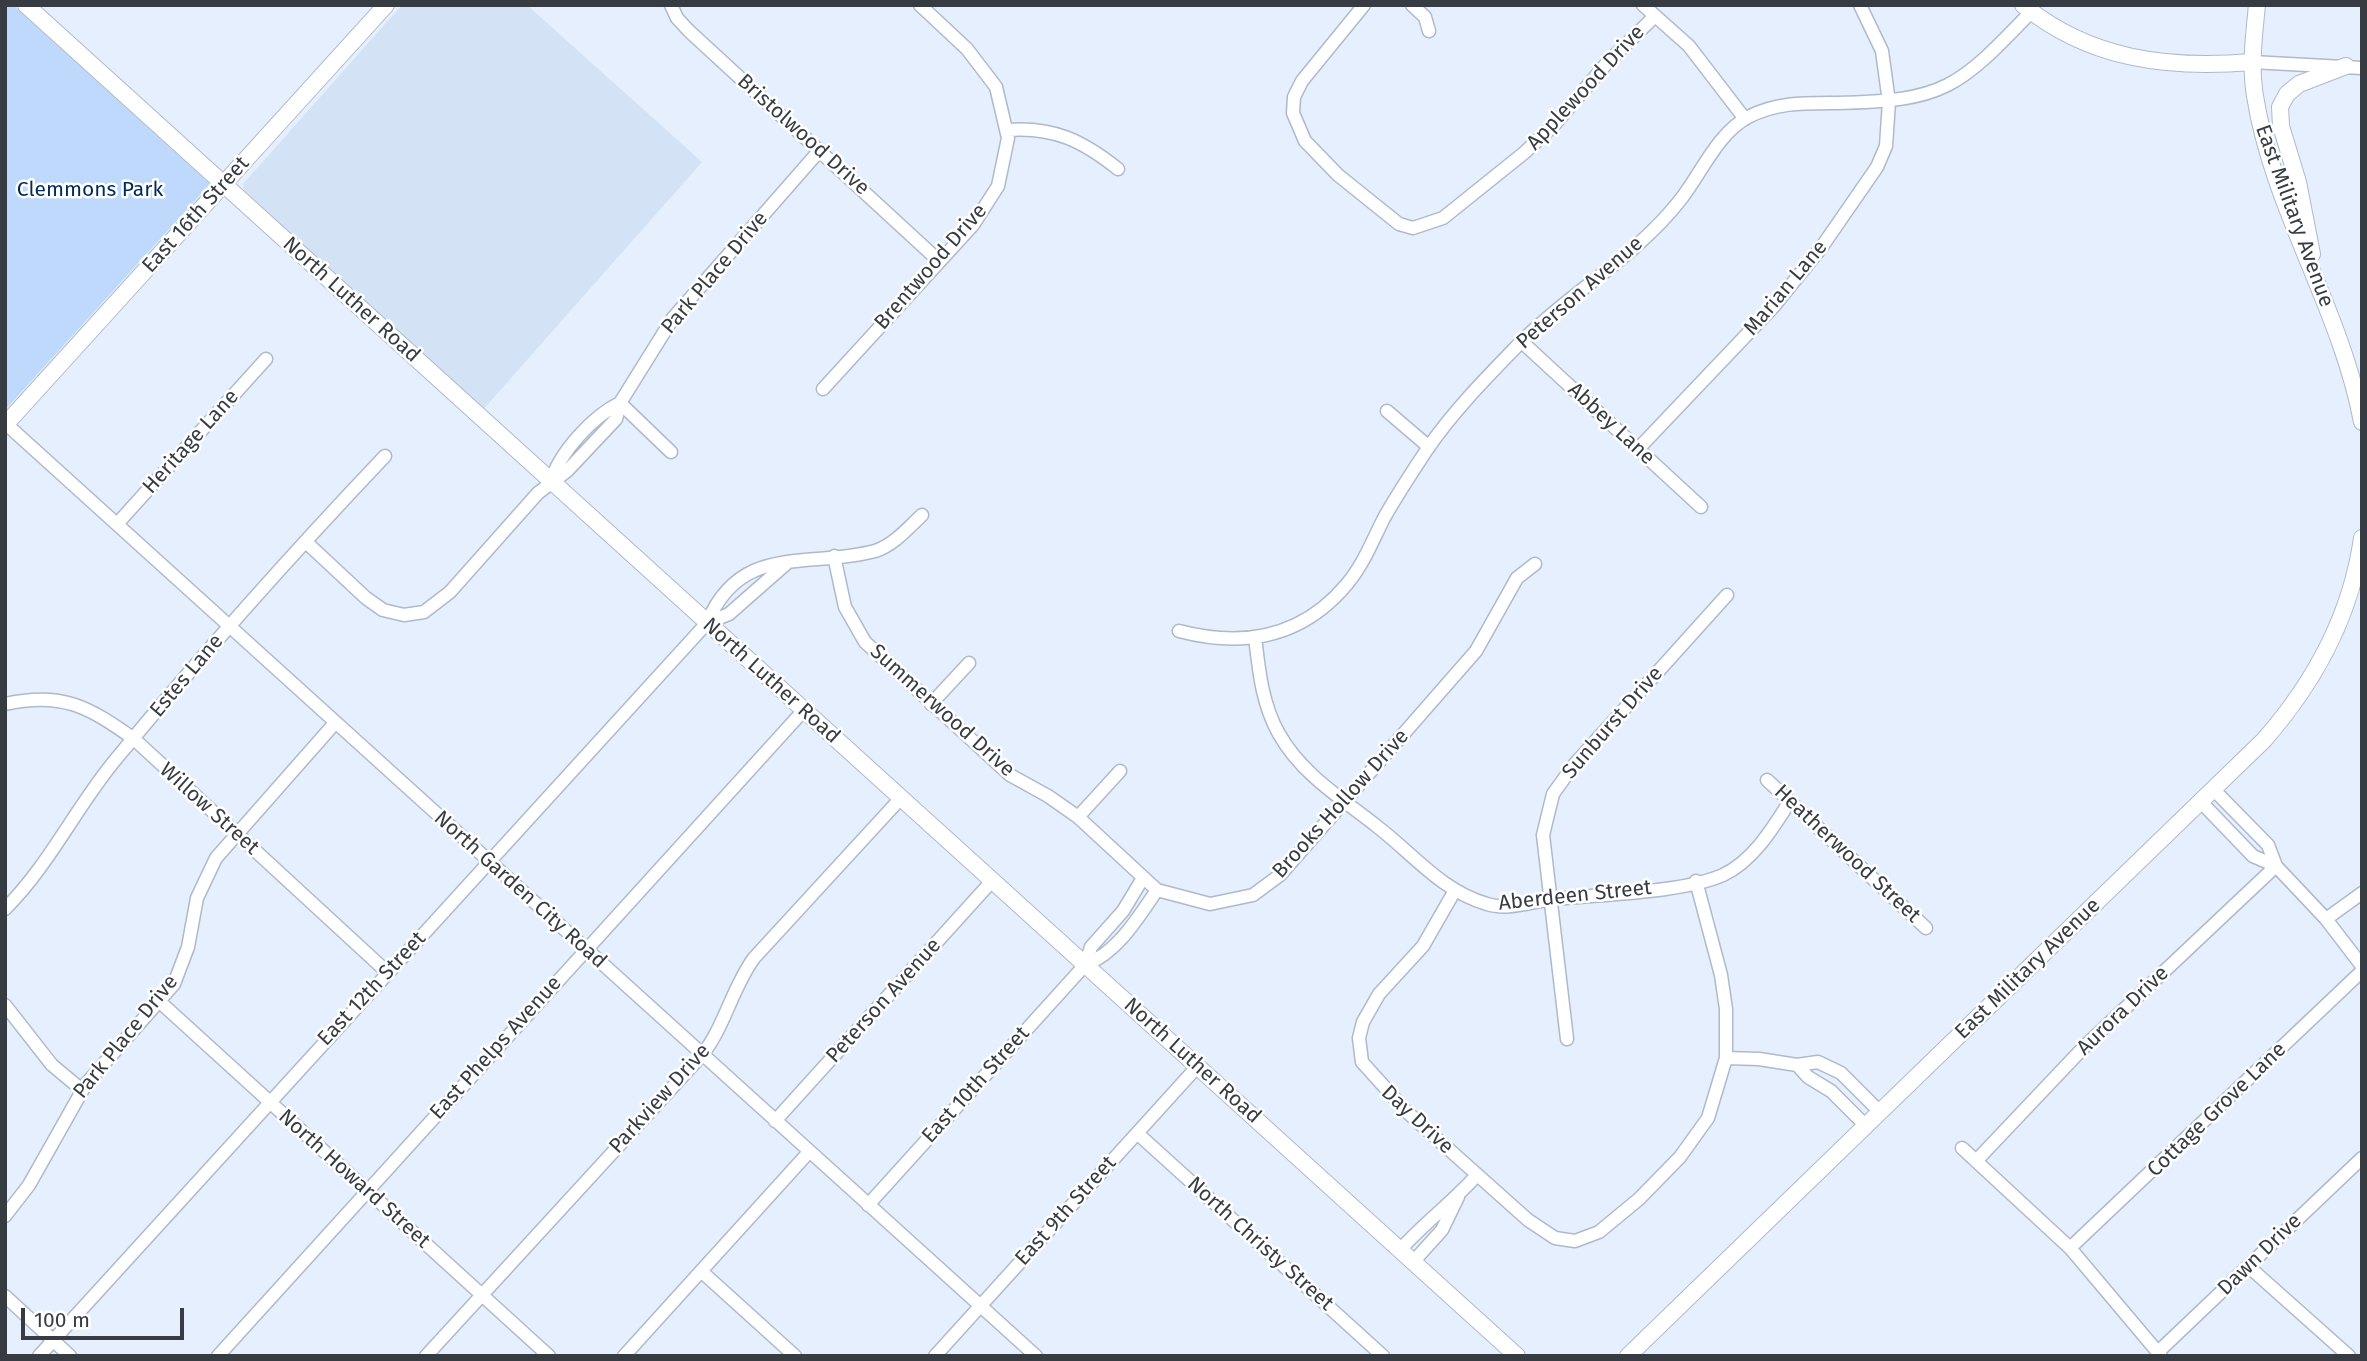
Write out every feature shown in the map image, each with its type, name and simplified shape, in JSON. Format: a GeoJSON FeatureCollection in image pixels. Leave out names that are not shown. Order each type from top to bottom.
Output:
{"type":"FeatureCollection","features":[{"type":"Feature","properties":{"kind":"main road","name":"North Luther Road"},"geometry":{"type":"LineString","coordinates":[[26,5],[1517,1356]]}},
{"type":"Feature","properties":{"kind":"main road","name":"East 16th Street"},"geometry":{"type":"LineString","coordinates":[[6,424],[386,5]]}},
{"type":"Feature","properties":{"kind":"main road","name":"East Military Avenue"},"geometry":{"type":"LineString","coordinates":[[2257,5],[2252,62],[2254,94],[2267,153],[2350,371],[2362,422]]}},
{"type":"Feature","properties":{"kind":"main road"},"geometry":{"type":"LineString","coordinates":[[2027,8],[2070,38],[2097,49],[2171,64],[2209,66],[2252,62]]}},
{"type":"Feature","properties":{"kind":"main road"},"geometry":{"type":"LineString","coordinates":[[2315,277],[2308,228],[2284,138],[2280,107],[2287,94],[2299,85],[2354,67]]}},
{"type":"Feature","properties":{"kind":"main road","name":"East Military Avenue"},"geometry":{"type":"LineString","coordinates":[[1628,1356],[2214,790],[2286,714],[2318,667],[2346,603],[2362,538]]}},
{"type":"Feature","properties":{"kind":"street","name":"Bristolwood Drive"},"geometry":{"type":"LineString","coordinates":[[671,5],[677,18],[689,31],[939,261]]}},
{"type":"Feature","properties":{"kind":"street"},"geometry":{"type":"LineString","coordinates":[[920,5],[988,72],[1001,100],[1007,130],[1037,129],[1074,138],[1118,169]]}},
{"type":"Feature","properties":{"kind":"street","name":"Applewood Drive"},"geometry":{"type":"LineString","coordinates":[[1364,5],[1302,81],[1294,97],[1293,113],[1305,141],[1338,175],[1399,224],[1413,228],[1443,218],[1524,153],[1655,16]]}},
{"type":"Feature","properties":{"kind":"street"},"geometry":{"type":"LineString","coordinates":[[1412,5],[1425,17],[1429,31]]}},
{"type":"Feature","properties":{"kind":"street"},"geometry":{"type":"LineString","coordinates":[[1643,5],[1697,56],[1745,119]]}},
{"type":"Feature","properties":{"kind":"street","name":"Marian Lane"},"geometry":{"type":"LineString","coordinates":[[1638,449],[1676,405],[1774,306],[1821,248],[1877,167],[1885,146],[1889,102],[1882,51],[1860,5]]}},
{"type":"Feature","properties":{"kind":"street","name":"Peterson Avenue"},"geometry":{"type":"LineString","coordinates":[[1179,631],[1234,641],[1274,634],[1298,623],[1347,585],[1429,447],[1522,342],[1654,229],[1681,199],[1730,130],[1766,108],[1790,103],[1889,102],[1941,90],[1965,77],[2027,8]]}},
{"type":"Feature","properties":{"kind":"street"},"geometry":{"type":"LineString","coordinates":[[2252,62],[2354,67]]}},
{"type":"Feature","properties":{"kind":"street","name":"Brentwood Drive"},"geometry":{"type":"LineString","coordinates":[[823,389],[973,225],[998,186],[1007,130]]}},
{"type":"Feature","properties":{"kind":"street","name":"Park Place Drive"},"geometry":{"type":"LineString","coordinates":[[307,542],[366,598],[383,610],[404,615],[424,612],[450,592],[551,481],[556,464],[606,410],[620,403],[673,318],[820,150]]}},
{"type":"Feature","properties":{"kind":"street","name":"Abbey Lane"},"geometry":{"type":"LineString","coordinates":[[1522,342],[1701,507]]}},
{"type":"Feature","properties":{"kind":"street","name":"Heritage Lane"},"geometry":{"type":"LineString","coordinates":[[117,524],[265,359]]}},
{"type":"Feature","properties":{"kind":"street"},"geometry":{"type":"LineString","coordinates":[[620,403],[671,452]]}},
{"type":"Feature","properties":{"kind":"street"},"geometry":{"type":"LineString","coordinates":[[1387,411],[1429,447]]}},
{"type":"Feature","properties":{"kind":"street","name":"North Garden City Road"},"geometry":{"type":"LineString","coordinates":[[6,424],[1036,1356]]}},
{"type":"Feature","properties":{"kind":"street","name":"Estes Lane"},"geometry":{"type":"LineString","coordinates":[[5,909],[46,862],[91,792],[134,739],[229,627],[385,456]]}},
{"type":"Feature","properties":{"kind":"street","name":"East 12th Street"},"geometry":{"type":"LineString","coordinates":[[39,1356],[707,623],[715,605],[735,583],[762,566],[876,551],[894,541],[922,515]]}},
{"type":"Feature","properties":{"kind":"street","name":"Summerwood Drive"},"geometry":{"type":"LineString","coordinates":[[834,556],[845,607],[865,642],[1010,775],[1078,817],[1157,890]]}},
{"type":"Feature","properties":{"kind":"street","name":"East 12th Street"},"geometry":{"type":"LineString","coordinates":[[707,623],[729,614],[787,563]]}},
{"type":"Feature","properties":{"kind":"street","name":"Brooks Hollow Drive"},"geometry":{"type":"LineString","coordinates":[[1157,890],[1210,904],[1253,895],[1280,875],[1476,651],[1517,579],[1535,564]]}},
{"type":"Feature","properties":{"kind":"street","name":"Sunburst Drive"},"geometry":{"type":"LineString","coordinates":[[1567,1039],[1543,835],[1553,794],[1573,765],[1727,594]]}},
{"type":"Feature","properties":{"kind":"street","name":"Aberdeen Street"},"geometry":{"type":"LineString","coordinates":[[1255,637],[1261,690],[1279,733],[1295,758],[1318,781],[1454,892],[1490,906],[1672,887],[1722,876],[1740,865],[1773,828],[1790,801]]}},
{"type":"Feature","properties":{"kind":"street"},"geometry":{"type":"LineString","coordinates":[[931,704],[970,663]]}},
{"type":"Feature","properties":{"kind":"street","name":"Willow Street"},"geometry":{"type":"LineString","coordinates":[[5,704],[37,699],[64,701],[97,713],[134,739],[387,972]]}},
{"type":"Feature","properties":{"kind":"street","name":"East Phelps Avenue"},"geometry":{"type":"LineString","coordinates":[[218,1356],[804,710]]}},
{"type":"Feature","properties":{"kind":"street","name":"Park Place Drive"},"geometry":{"type":"LineString","coordinates":[[5,1216],[29,1185],[82,1090],[174,984],[184,962],[197,898],[216,858],[335,723]]}},
{"type":"Feature","properties":{"kind":"street"},"geometry":{"type":"LineString","coordinates":[[1078,817],[1120,771]]}},
{"type":"Feature","properties":{"kind":"street","name":"Heatherwood Street"},"geometry":{"type":"LineString","coordinates":[[1767,780],[1926,928]]}},
{"type":"Feature","properties":{"kind":"street"},"geometry":{"type":"LineString","coordinates":[[2214,790],[2268,845],[2276,866],[2326,919],[2362,969]]}},
{"type":"Feature","properties":{"kind":"street","name":"Parkview Drive"},"geometry":{"type":"LineString","coordinates":[[426,1356],[702,1055],[722,1024],[740,977],[754,958],[901,798]]}},
{"type":"Feature","properties":{"kind":"street"},"geometry":{"type":"LineString","coordinates":[[2201,802],[2253,856],[2276,866]]}},
{"type":"Feature","properties":{"kind":"street","name":"Aurora Drive"},"geometry":{"type":"LineString","coordinates":[[1976,1161],[2085,1046],[2276,866]]}},
{"type":"Feature","properties":{"kind":"street"},"geometry":{"type":"LineString","coordinates":[[1085,965],[1091,947],[1123,911],[1143,878]]}},
{"type":"Feature","properties":{"kind":"street","name":"Peterson Avenue"},"geometry":{"type":"LineString","coordinates":[[775,1121],[992,881]]}},
{"type":"Feature","properties":{"kind":"street","name":"Day Drive"},"geometry":{"type":"LineString","coordinates":[[1454,892],[1423,946],[1379,995],[1363,1022],[1359,1038],[1362,1062],[1376,1081],[1541,1231],[1575,1241],[1599,1232],[1639,1199],[1697,1137],[1708,1118],[1726,1058],[1726,1009],[1721,975],[1696,881]]}},
{"type":"Feature","properties":{"kind":"street"},"geometry":{"type":"LineString","coordinates":[[1085,965],[1101,959],[1134,923],[1157,890]]}},
{"type":"Feature","properties":{"kind":"street"},"geometry":{"type":"LineString","coordinates":[[2326,919],[2362,893]]}},
{"type":"Feature","properties":{"kind":"street","name":"East 10th Street"},"geometry":{"type":"LineString","coordinates":[[868,1205],[1085,965]]}},
{"type":"Feature","properties":{"kind":"street","name":"Cottage Grove Lane"},"geometry":{"type":"LineString","coordinates":[[2070,1248],[2362,969]]}},
{"type":"Feature","properties":{"kind":"street","name":"North Howard Street"},"geometry":{"type":"LineString","coordinates":[[160,1002],[549,1356]]}},
{"type":"Feature","properties":{"kind":"street"},"geometry":{"type":"LineString","coordinates":[[5,1005],[52,1065],[82,1090]]}},
{"type":"Feature","properties":{"kind":"street"},"geometry":{"type":"LineString","coordinates":[[1726,1058],[1759,1059],[1797,1065],[1818,1062],[1835,1070],[1880,1112]]}},
{"type":"Feature","properties":{"kind":"street"},"geometry":{"type":"LineString","coordinates":[[1797,1065],[1808,1077],[1831,1091],[1866,1126]]}},
{"type":"Feature","properties":{"kind":"street","name":"East 9th Street"},"geometry":{"type":"LineString","coordinates":[[935,1356],[1197,1067]]}},
{"type":"Feature","properties":{"kind":"street","name":"North Christy Street"},"geometry":{"type":"LineString","coordinates":[[1137,1133],[1383,1356]]}},
{"type":"Feature","properties":{"kind":"street"},"geometry":{"type":"LineString","coordinates":[[1962,1148],[2070,1248],[2160,1354]]}},
{"type":"Feature","properties":{"kind":"street"},"geometry":{"type":"LineString","coordinates":[[624,1356],[810,1152]]}},
{"type":"Feature","properties":{"kind":"street","name":"Dawn Drive"},"geometry":{"type":"LineString","coordinates":[[2160,1354],[2362,1158]]}},
{"type":"Feature","properties":{"kind":"street"},"geometry":{"type":"LineString","coordinates":[[1413,1262],[1442,1230],[1458,1198],[1477,1175]]}},
{"type":"Feature","properties":{"kind":"street"},"geometry":{"type":"LineString","coordinates":[[1400,1250],[1426,1220],[1458,1198]]}},
{"type":"Feature","properties":{"kind":"street"},"geometry":{"type":"LineString","coordinates":[[2248,1266],[2349,1356]]}},
{"type":"Feature","properties":{"kind":"street"},"geometry":{"type":"LineString","coordinates":[[701,1271],[795,1356]]}},
{"type":"Feature","properties":{"kind":"street"},"geometry":{"type":"LineString","coordinates":[[5,1296],[70,1356]]}},
{"type":"Feature","properties":{"kind":"shaded area"},"geometry":{"type":"Polygon","coordinates":[[[402,5],[527,5],[702,162],[481,412],[244,190],[243,184],[402,5]]]}},
{"type":"Feature","properties":{"kind":"green space","name":"Clemmons Park"},"geometry":{"type":"Polygon","coordinates":[[[5,5],[13,5],[210,184],[5,410],[5,5]]]}}]}
